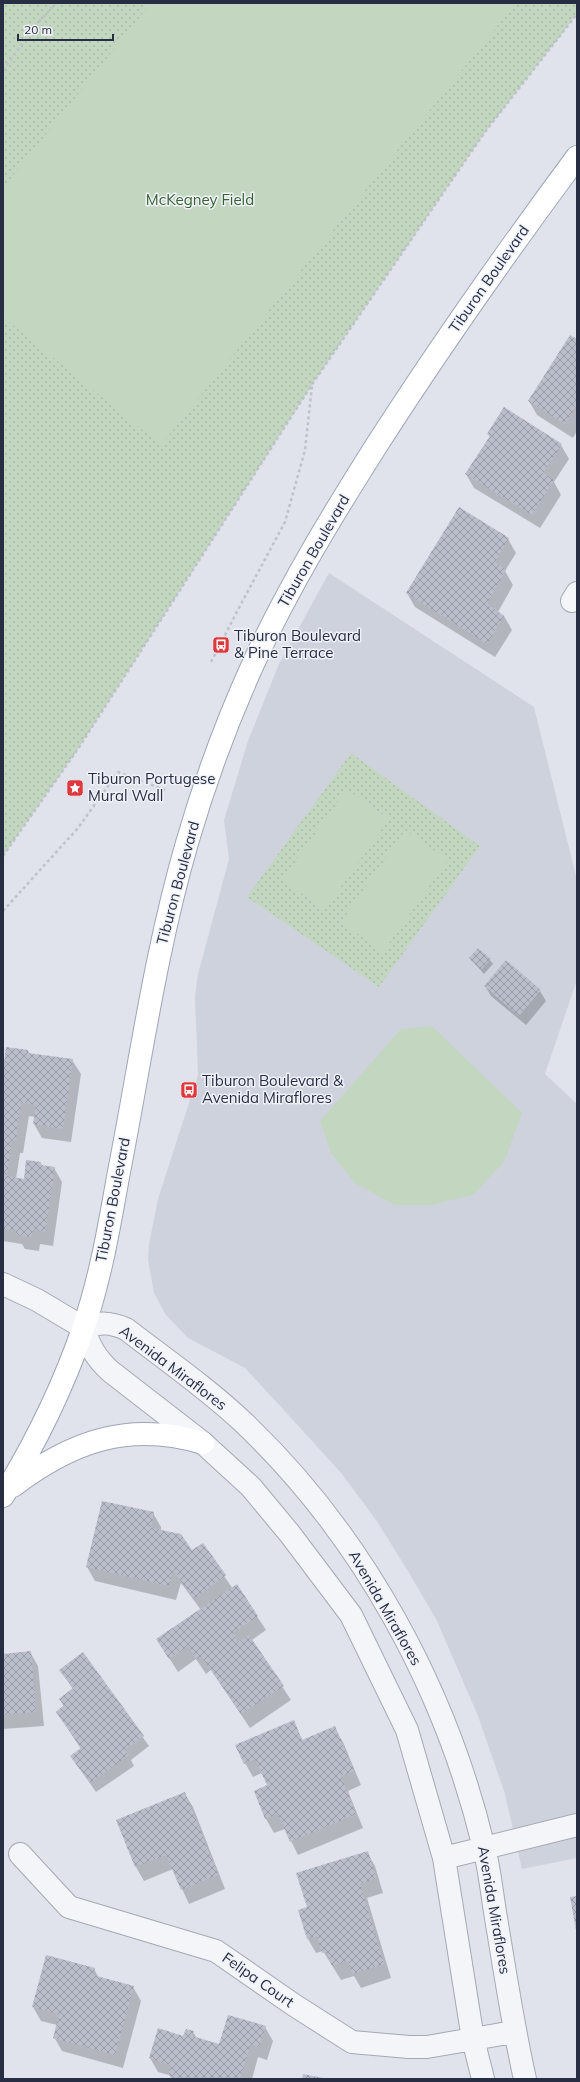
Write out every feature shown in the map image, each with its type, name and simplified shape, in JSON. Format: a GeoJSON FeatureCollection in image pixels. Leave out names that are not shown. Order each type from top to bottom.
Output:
{"type":"FeatureCollection","features":[{"type":"Feature","properties":{"kind":"main road","name":"Tiburon Boulevard"},"geometry":{"type":"LineString","coordinates":[[4,1494],[40,1429],[84,1328],[105,1246],[152,984],[174,891],[210,769],[254,660],[294,583],[353,483],[465,312],[577,157]]}},
{"type":"Feature","properties":{"kind":"main road"},"geometry":{"type":"LineString","coordinates":[[4,1494],[37,1468],[64,1453],[104,1438],[145,1433],[186,1438],[203,1443]]}},
{"type":"Feature","properties":{"kind":"street"},"geometry":{"type":"LineString","coordinates":[[3,1284],[37,1300],[84,1328],[88,1344],[97,1359],[229,1465],[272,1510],[351,1615],[407,1730],[444,1858],[473,2039],[483,2079]]}},
{"type":"Feature","properties":{"kind":"street","name":"Avenida Miraflores"},"geometry":{"type":"LineString","coordinates":[[84,1328],[99,1323],[113,1323],[126,1329],[194,1381],[242,1421],[286,1466],[316,1501],[354,1552],[376,1586],[418,1662],[458,1760],[484,1849],[514,2032],[525,2079]]}},
{"type":"Feature","properties":{"kind":"street"},"geometry":{"type":"LineString","coordinates":[[444,1858],[577,1825]]}},
{"type":"Feature","properties":{"kind":"street","name":"Felipa Court"},"geometry":{"type":"LineString","coordinates":[[20,1854],[69,1907],[216,1951],[294,2005],[352,2042],[409,2048],[427,2047],[514,2032]]}},
{"type":"Feature","properties":{"kind":"path"},"geometry":{"type":"LineString","coordinates":[[3,70],[37,24],[56,3]]}},
{"type":"Feature","properties":{"kind":"path"},"geometry":{"type":"LineString","coordinates":[[3,856],[78,749],[313,383],[485,132],[577,14]]}},
{"type":"Feature","properties":{"kind":"path"},"geometry":{"type":"LineString","coordinates":[[211,662],[286,522],[305,450],[313,383]]}},
{"type":"Feature","properties":{"kind":"path"},"geometry":{"type":"LineString","coordinates":[[3,911],[78,828],[118,772],[165,790]]}},
{"type":"Feature","properties":{"kind":"shaded area"},"geometry":{"type":"Polygon","coordinates":[[[329,573],[534,707],[577,880],[577,980],[545,1074],[577,1104],[577,1858],[522,1869],[505,1794],[478,1716],[437,1621],[408,1571],[376,1520],[342,1474],[245,1368],[188,1338],[166,1315],[154,1293],[148,1260],[149,1244],[158,1199],[198,1075],[195,997],[198,974],[229,859],[224,820],[248,741],[279,664],[329,573]]]}},
{"type":"Feature","properties":{"kind":"green space","name":"McKegney Field"},"geometry":{"type":"Polygon","coordinates":[[[3,3],[577,3],[577,14],[485,132],[313,383],[78,749],[3,856],[3,3]]]}},
{"type":"Feature","properties":{"kind":"green space"},"geometry":{"type":"Polygon","coordinates":[[[151,3],[516,3],[161,445],[3,317],[3,188],[151,3]]]}},
{"type":"Feature","properties":{"kind":"green space"},"geometry":{"type":"Polygon","coordinates":[[[351,753],[480,846],[379,987],[247,897],[351,753]]]}},
{"type":"Feature","properties":{"kind":"green space"},"geometry":{"type":"Polygon","coordinates":[[[347,789],[389,819],[325,910],[282,880],[347,789]]]}},
{"type":"Feature","properties":{"kind":"green space"},"geometry":{"type":"Polygon","coordinates":[[[405,830],[448,860],[383,952],[341,922],[405,830]]]}},
{"type":"Feature","properties":{"kind":"green space"},"geometry":{"type":"Polygon","coordinates":[[[432,1026],[522,1113],[504,1162],[473,1195],[431,1205],[395,1205],[355,1183],[331,1153],[320,1121],[401,1029],[432,1026]]]}},
{"type":"Feature","properties":{"kind":"building"},"geometry":{"type":"Polygon","coordinates":[[[570,335],[577,339],[577,405],[565,424],[528,401],[570,335]]]}},
{"type":"Feature","properties":{"kind":"building"},"geometry":{"type":"Polygon","coordinates":[[[504,407],[562,444],[543,473],[554,480],[532,515],[465,474],[490,436],[487,434],[504,407]]]}},
{"type":"Feature","properties":{"kind":"building"},"geometry":{"type":"Polygon","coordinates":[[[459,507],[509,538],[495,562],[506,570],[487,603],[504,616],[487,644],[406,593],[459,507]]]}},
{"type":"Feature","properties":{"kind":"building"},"geometry":{"type":"Polygon","coordinates":[[[478,948],[491,959],[481,970],[469,958],[478,948]]]}},
{"type":"Feature","properties":{"kind":"building"},"geometry":{"type":"Polygon","coordinates":[[[506,960],[541,990],[519,1016],[484,986],[506,960]]]}},
{"type":"Feature","properties":{"kind":"building"},"geometry":{"type":"Polygon","coordinates":[[[6,1047],[28,1050],[28,1053],[73,1059],[63,1129],[33,1124],[36,1105],[21,1102],[16,1140],[12,1139],[7,1176],[24,1179],[26,1160],[41,1162],[41,1165],[55,1167],[45,1232],[33,1230],[31,1237],[16,1235],[16,1231],[3,1229],[3,1070],[6,1047]]]}},
{"type":"Feature","properties":{"kind":"building"},"geometry":{"type":"Polygon","coordinates":[[[102,1501],[154,1512],[151,1528],[181,1534],[192,1550],[203,1543],[226,1575],[194,1599],[173,1570],[169,1586],[86,1567],[102,1501]]]}},
{"type":"Feature","properties":{"kind":"building"},"geometry":{"type":"Polygon","coordinates":[[[237,1584],[258,1616],[233,1633],[238,1642],[249,1635],[284,1686],[241,1714],[202,1657],[197,1660],[188,1646],[169,1659],[156,1639],[237,1584]]]}},
{"type":"Feature","properties":{"kind":"building"},"geometry":{"type":"Polygon","coordinates":[[[31,1651],[36,1712],[3,1715],[3,1654],[31,1651]]]}},
{"type":"Feature","properties":{"kind":"building"},"geometry":{"type":"Polygon","coordinates":[[[83,1652],[144,1736],[125,1750],[129,1755],[90,1783],[70,1756],[81,1748],[56,1712],[64,1705],[59,1699],[73,1688],[59,1670],[83,1652]]]}},
{"type":"Feature","properties":{"kind":"building"},"geometry":{"type":"Polygon","coordinates":[[[294,1720],[302,1740],[335,1726],[354,1771],[341,1776],[356,1814],[290,1842],[278,1814],[265,1819],[254,1791],[267,1785],[255,1759],[244,1764],[235,1745],[294,1720]]]}},
{"type":"Feature","properties":{"kind":"building"},"geometry":{"type":"Polygon","coordinates":[[[185,1792],[218,1875],[181,1890],[166,1855],[135,1867],[116,1820],[185,1792]]]}},
{"type":"Feature","properties":{"kind":"building"},"geometry":{"type":"Polygon","coordinates":[[[368,1851],[376,1878],[360,1884],[384,1964],[352,1974],[348,1961],[332,1966],[327,1952],[322,1953],[317,1936],[307,1939],[298,1910],[307,1907],[296,1873],[368,1851]]]}},
{"type":"Feature","properties":{"kind":"building"},"geometry":{"type":"Polygon","coordinates":[[[577,1896],[577,1930],[576,1930],[570,1897],[577,1896]]]}},
{"type":"Feature","properties":{"kind":"building"},"geometry":{"type":"Polygon","coordinates":[[[46,1955],[95,1968],[93,1975],[134,1986],[115,2055],[53,2038],[59,2014],[32,2007],[46,1955]]]}},
{"type":"Feature","properties":{"kind":"building"},"geometry":{"type":"Polygon","coordinates":[[[228,2015],[266,2026],[259,2047],[251,2044],[240,2079],[172,2079],[173,2076],[168,2075],[171,2065],[149,2058],[158,2028],[183,2036],[186,2029],[194,2031],[192,2036],[219,2044],[228,2015]]]}},
{"type":"Feature","properties":{"kind":"building"},"geometry":{"type":"Polygon","coordinates":[[[303,2074],[323,2078],[323,2079],[302,2079],[303,2074]]]}},
{"type":"Feature","properties":{"kind":"place","name":"Tiburon Boulevard & Pine Terrace"},"geometry":{"type":"Point","coordinates":[221,645]}},
{"type":"Feature","properties":{"kind":"place","name":"Tiburon Portugese Mural Wall"},"geometry":{"type":"Point","coordinates":[75,788]}},
{"type":"Feature","properties":{"kind":"place","name":"Tiburon Boulevard & Avenida Miraflores"},"geometry":{"type":"Point","coordinates":[189,1090]}}]}
